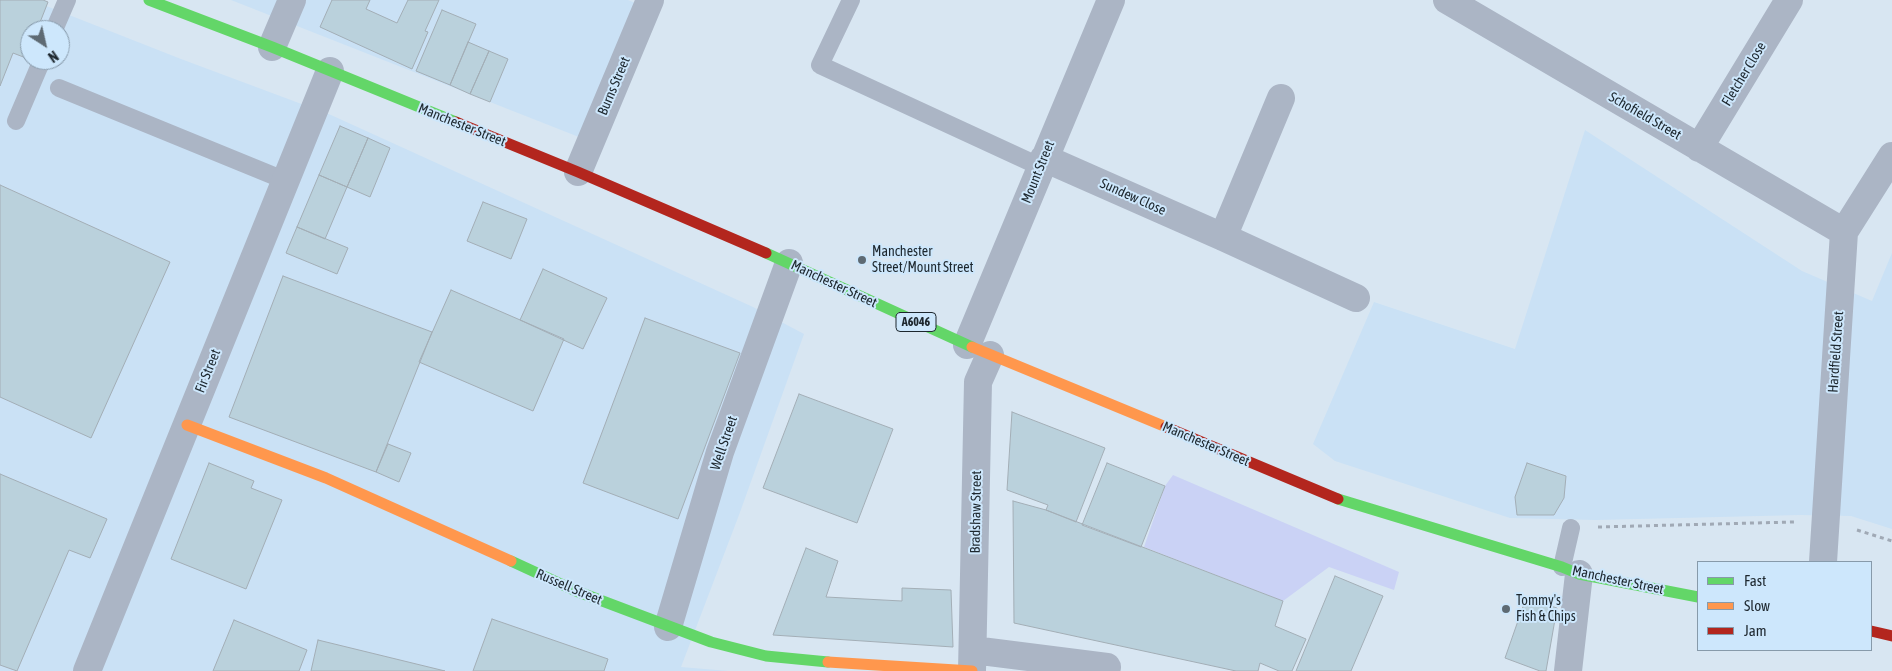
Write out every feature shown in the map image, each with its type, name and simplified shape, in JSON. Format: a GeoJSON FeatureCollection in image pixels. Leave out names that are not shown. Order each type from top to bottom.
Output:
{"type":"FeatureCollection","features":[{"type":"Feature","properties":{"kind":"main road","name":"Manchester Street"},"geometry":{"type":"LineString","coordinates":[[149,0],[272,47],[578,172],[789,262],[978,350],[1348,503],[1570,570],[1697,597]]}},
{"type":"Feature","properties":{"kind":"main road","name":"Russell Street"},"geometry":{"type":"LineString","coordinates":[[187,425],[326,478],[576,591],[711,642],[766,656],[822,662],[973,664]]}},
{"type":"Feature","properties":{"kind":"main road"},"geometry":{"type":"LineString","coordinates":[[1872,631],[1892,636]]}},
{"type":"Feature","properties":{"kind":"street"},"geometry":{"type":"LineString","coordinates":[[272,47],[292,0]]}},
{"type":"Feature","properties":{"kind":"street","name":"Burns Street"},"geometry":{"type":"LineString","coordinates":[[578,172],[650,0]]}},
{"type":"Feature","properties":{"kind":"street","name":"Mount Street"},"geometry":{"type":"LineString","coordinates":[[978,350],[1042,162],[1111,0]]}},
{"type":"Feature","properties":{"kind":"street","name":"Schofield Street"},"geometry":{"type":"LineString","coordinates":[[1447,0],[1844,232]]}},
{"type":"Feature","properties":{"kind":"street","name":"Fletcher Close"},"geometry":{"type":"LineString","coordinates":[[1699,148],[1789,0]]}},
{"type":"Feature","properties":{"kind":"street","name":"Fir Street"},"geometry":{"type":"LineString","coordinates":[[87,671],[284,180],[330,71]]}},
{"type":"Feature","properties":{"kind":"street"},"geometry":{"type":"LineString","coordinates":[[1222,236],[1281,98]]}},
{"type":"Feature","properties":{"kind":"street","name":"Hardfield Street"},"geometry":{"type":"LineString","coordinates":[[1822,561],[1844,232],[1892,156]]}},
{"type":"Feature","properties":{"kind":"street","name":"Sundew Close"},"geometry":{"type":"LineString","coordinates":[[1042,162],[1222,236],[1356,298]]}},
{"type":"Feature","properties":{"kind":"street","name":"Well Street"},"geometry":{"type":"LineString","coordinates":[[668,627],[720,452],[789,262]]}},
{"type":"Feature","properties":{"kind":"street","name":"Bradshaw Street"},"geometry":{"type":"LineString","coordinates":[[973,664],[978,350]]}},
{"type":"Feature","properties":{"kind":"street"},"geometry":{"type":"LineString","coordinates":[[1568,671],[1570,570]]}},
{"type":"Feature","properties":{"kind":"street","name":"Russell Street"},"geometry":{"type":"LineString","coordinates":[[973,664],[1107,667]]}},
{"type":"Feature","properties":{"kind":"lane"},"geometry":{"type":"LineString","coordinates":[[58,20],[67,0]]}},
{"type":"Feature","properties":{"kind":"lane"},"geometry":{"type":"LineString","coordinates":[[851,0],[820,65],[1042,162]]}},
{"type":"Feature","properties":{"kind":"lane"},"geometry":{"type":"LineString","coordinates":[[16,121],[38,70]]}},
{"type":"Feature","properties":{"kind":"lane"},"geometry":{"type":"LineString","coordinates":[[59,88],[284,180]]}},
{"type":"Feature","properties":{"kind":"lane"},"geometry":{"type":"LineString","coordinates":[[1570,570],[1571,528]]}},
{"type":"Feature","properties":{"kind":"path"},"geometry":{"type":"LineString","coordinates":[[1571,528],[1825,521]]}},
{"type":"Feature","properties":{"kind":"shaded area"},"geometry":{"type":"Polygon","coordinates":[[[0,0],[31,0],[331,115],[753,307],[804,334],[739,515],[681,667],[729,671],[0,671],[0,0]]]}},
{"type":"Feature","properties":{"kind":"shaded area"},"geometry":{"type":"Polygon","coordinates":[[[231,0],[628,0],[640,5],[584,139],[231,0]]]}},
{"type":"Feature","properties":{"kind":"shaded area"},"geometry":{"type":"Polygon","coordinates":[[[1585,130],[1802,271],[1872,301],[1892,253],[1892,529],[1851,516],[1801,515],[1596,520],[1510,518],[1335,461],[1313,444],[1374,302],[1515,349],[1585,130]]]}},
{"type":"Feature","properties":{"kind":"shaded area"},"geometry":{"type":"Polygon","coordinates":[[[1173,475],[1399,572],[1394,590],[1329,567],[1283,601],[1144,547],[1165,486],[1173,475]]]}},
{"type":"Feature","properties":{"kind":"building"},"geometry":{"type":"Polygon","coordinates":[[[0,0],[43,0],[48,2],[41,20],[20,20],[20,56],[13,53],[0,86],[0,0]]]}},
{"type":"Feature","properties":{"kind":"building"},"geometry":{"type":"Polygon","coordinates":[[[332,0],[370,0],[366,9],[397,23],[408,0],[439,0],[425,31],[428,32],[412,69],[320,27],[332,0]]]}},
{"type":"Feature","properties":{"kind":"building"},"geometry":{"type":"Polygon","coordinates":[[[442,10],[476,24],[450,85],[416,71],[442,10]]]}},
{"type":"Feature","properties":{"kind":"building"},"geometry":{"type":"Polygon","coordinates":[[[468,42],[489,51],[470,94],[450,85],[468,42]]]}},
{"type":"Feature","properties":{"kind":"building"},"geometry":{"type":"Polygon","coordinates":[[[489,51],[508,59],[490,102],[470,94],[489,51]]]}},
{"type":"Feature","properties":{"kind":"building"},"geometry":{"type":"Polygon","coordinates":[[[340,126],[368,138],[347,187],[319,175],[340,126]]]}},
{"type":"Feature","properties":{"kind":"building"},"geometry":{"type":"Polygon","coordinates":[[[368,138],[390,148],[370,197],[347,187],[368,138]]]}},
{"type":"Feature","properties":{"kind":"building"},"geometry":{"type":"Polygon","coordinates":[[[319,175],[347,187],[325,239],[297,227],[319,175]]]}},
{"type":"Feature","properties":{"kind":"building"},"geometry":{"type":"Polygon","coordinates":[[[0,185],[170,262],[91,438],[0,397],[0,185]]]}},
{"type":"Feature","properties":{"kind":"building"},"geometry":{"type":"Polygon","coordinates":[[[483,202],[527,219],[511,259],[467,241],[483,202]]]}},
{"type":"Feature","properties":{"kind":"building"},"geometry":{"type":"Polygon","coordinates":[[[297,227],[348,248],[337,274],[286,253],[297,227]]]}},
{"type":"Feature","properties":{"kind":"building"},"geometry":{"type":"Polygon","coordinates":[[[543,269],[607,298],[583,349],[520,320],[543,269]]]}},
{"type":"Feature","properties":{"kind":"building"},"geometry":{"type":"Polygon","coordinates":[[[283,276],[432,332],[376,472],[229,417],[283,276]]]}},
{"type":"Feature","properties":{"kind":"building"},"geometry":{"type":"Polygon","coordinates":[[[451,290],[564,339],[533,411],[419,362],[451,290]]]}},
{"type":"Feature","properties":{"kind":"building"},"geometry":{"type":"Polygon","coordinates":[[[645,318],[740,353],[678,519],[583,483],[645,318]]]}},
{"type":"Feature","properties":{"kind":"building"},"geometry":{"type":"Polygon","coordinates":[[[799,394],[893,429],[857,523],[763,488],[799,394]]]}},
{"type":"Feature","properties":{"kind":"building"},"geometry":{"type":"Polygon","coordinates":[[[1012,412],[1105,448],[1076,522],[1046,510],[1048,505],[1007,490],[1012,412]]]}},
{"type":"Feature","properties":{"kind":"building"},"geometry":{"type":"Polygon","coordinates":[[[388,444],[411,453],[399,482],[376,472],[388,444]]]}},
{"type":"Feature","properties":{"kind":"building"},"geometry":{"type":"Polygon","coordinates":[[[209,463],[254,481],[251,488],[282,500],[246,589],[171,559],[209,463]]]}},
{"type":"Feature","properties":{"kind":"building"},"geometry":{"type":"Polygon","coordinates":[[[1107,463],[1165,486],[1141,547],[1082,525],[1107,463]]]}},
{"type":"Feature","properties":{"kind":"building"},"geometry":{"type":"Polygon","coordinates":[[[1527,463],[1566,476],[1564,498],[1554,515],[1517,515],[1515,497],[1527,463]]]}},
{"type":"Feature","properties":{"kind":"building"},"geometry":{"type":"Polygon","coordinates":[[[0,474],[107,519],[90,558],[69,550],[17,671],[0,665],[0,474]]]}},
{"type":"Feature","properties":{"kind":"building"},"geometry":{"type":"Polygon","coordinates":[[[1013,501],[1046,510],[1283,601],[1275,626],[1306,639],[1292,671],[1279,671],[1260,663],[1258,671],[1236,671],[1014,623],[1013,501]]]}},
{"type":"Feature","properties":{"kind":"building"},"geometry":{"type":"Polygon","coordinates":[[[806,548],[838,561],[826,597],[902,601],[902,588],[951,590],[953,647],[773,635],[806,548]]]}},
{"type":"Feature","properties":{"kind":"building"},"geometry":{"type":"Polygon","coordinates":[[[1335,576],[1383,596],[1351,671],[1296,671],[1335,576]]]}},
{"type":"Feature","properties":{"kind":"building"},"geometry":{"type":"Polygon","coordinates":[[[1526,598],[1557,608],[1546,671],[1540,671],[1505,658],[1526,598]]]}},
{"type":"Feature","properties":{"kind":"building"},"geometry":{"type":"Polygon","coordinates":[[[492,619],[608,659],[604,671],[473,671],[492,619]]]}},
{"type":"Feature","properties":{"kind":"building"},"geometry":{"type":"Polygon","coordinates":[[[234,620],[307,650],[299,671],[213,671],[234,620]]]}},
{"type":"Feature","properties":{"kind":"building"},"geometry":{"type":"Polygon","coordinates":[[[318,640],[445,671],[311,671],[318,640]]]}},
{"type":"Feature","properties":{"kind":"traffic: fast"},"geometry":{"type":"LineString","coordinates":[[149,0],[272,47],[456,122]]}},
{"type":"Feature","properties":{"kind":"traffic: fast"},"geometry":{"type":"LineString","coordinates":[[766,253],[972,347]]}},
{"type":"Feature","properties":{"kind":"traffic: fast"},"geometry":{"type":"LineString","coordinates":[[1338,499],[1562,567],[1579,574],[1697,597]]}},
{"type":"Feature","properties":{"kind":"traffic: fast"},"geometry":{"type":"LineString","coordinates":[[511,561],[576,591],[711,642],[766,656],[828,662]]}},
{"type":"Feature","properties":{"kind":"traffic: slow"},"geometry":{"type":"LineString","coordinates":[[972,347],[1166,427]]}},
{"type":"Feature","properties":{"kind":"traffic: slow"},"geometry":{"type":"LineString","coordinates":[[187,425],[326,478],[511,561]]}},
{"type":"Feature","properties":{"kind":"traffic: slow"},"geometry":{"type":"LineString","coordinates":[[828,662],[972,671]]}},
{"type":"Feature","properties":{"kind":"traffic: jam"},"geometry":{"type":"LineString","coordinates":[[456,122],[766,253]]}},
{"type":"Feature","properties":{"kind":"traffic: jam"},"geometry":{"type":"LineString","coordinates":[[1166,427],[1338,499]]}},
{"type":"Feature","properties":{"kind":"traffic: jam"},"geometry":{"type":"LineString","coordinates":[[1872,631],[1892,636]]}},
{"type":"Feature","properties":{"kind":"place","name":"Manchester Street/Mount Street"},"geometry":{"type":"Point","coordinates":[862,260]}},
{"type":"Feature","properties":{"kind":"place","name":"Tommy's Fish & Chips"},"geometry":{"type":"Point","coordinates":[1506,609]}}]}
